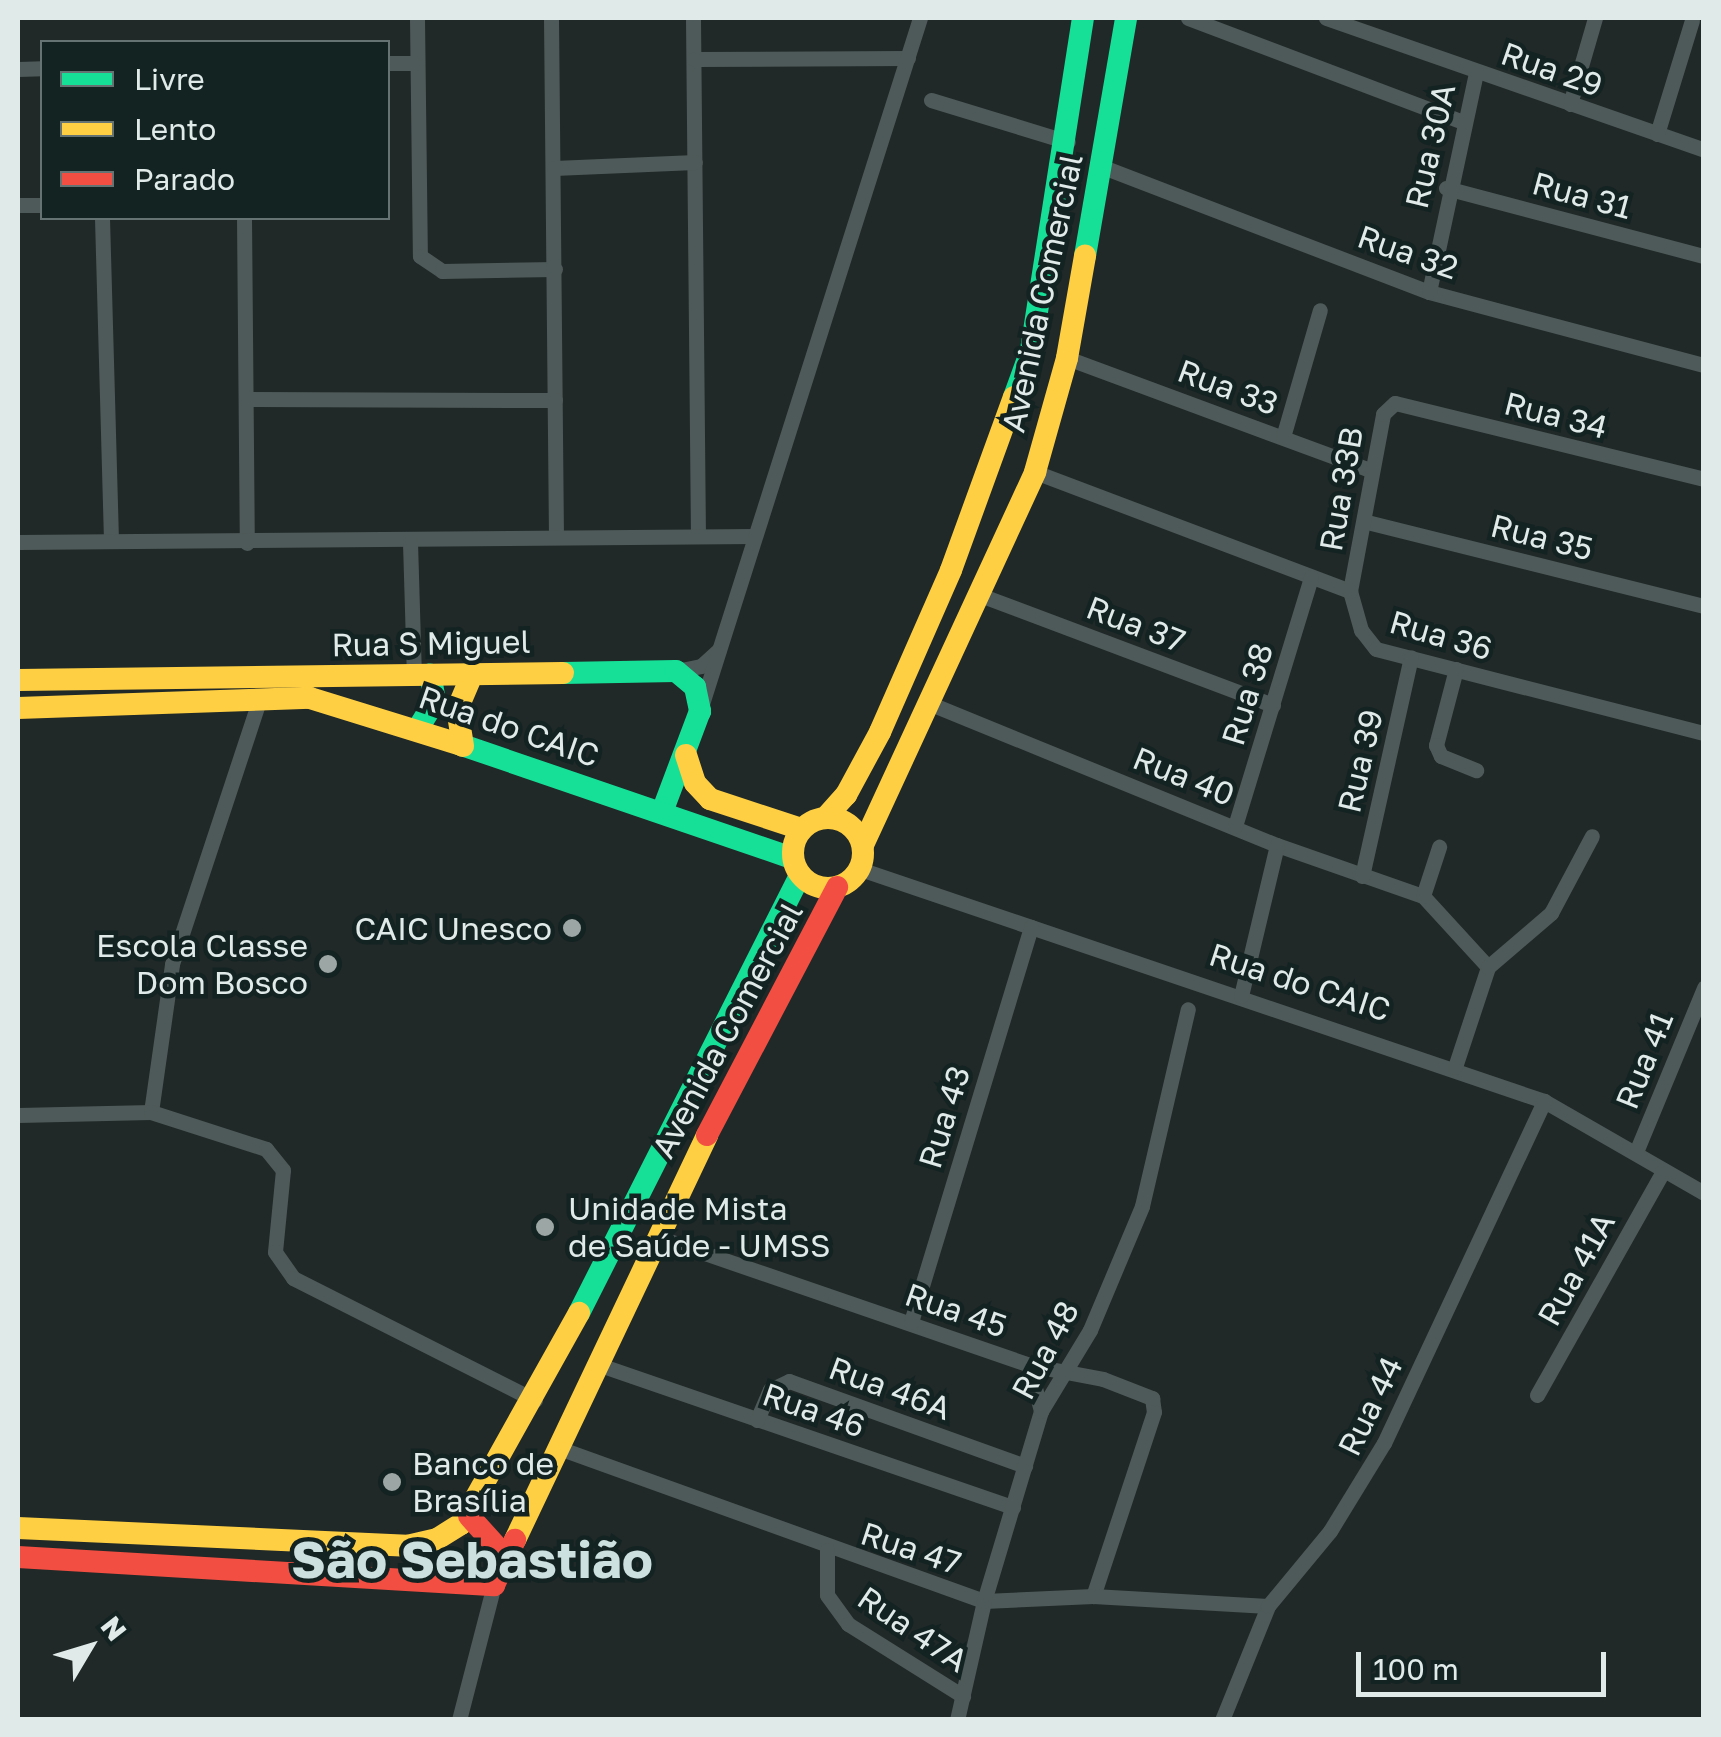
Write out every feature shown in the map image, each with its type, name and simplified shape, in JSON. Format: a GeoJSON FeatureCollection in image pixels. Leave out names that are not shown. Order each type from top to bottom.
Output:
{"type":"FeatureCollection","features":[{"type":"Feature","properties":{"kind":"street"},"geometry":{"type":"LineString","coordinates":[[416,18],[420,256],[442,272],[554,270]]}},
{"type":"Feature","properties":{"kind":"street"},"geometry":{"type":"LineString","coordinates":[[551,18],[556,537]]}},
{"type":"Feature","properties":{"kind":"street"},"geometry":{"type":"LineString","coordinates":[[693,18],[698,535]]}},
{"type":"Feature","properties":{"kind":"street"},"geometry":{"type":"LineString","coordinates":[[662,812],[722,648],[754,536],[920,18]]}},
{"type":"Feature","properties":{"kind":"street","name":"Avenida Comercial"},"geometry":{"type":"LineString","coordinates":[[826,817],[846,795],[880,732],[1013,404],[1031,350],[1057,216],[1083,18]]}},
{"type":"Feature","properties":{"kind":"street","name":"Avenida Comercial"},"geometry":{"type":"LineString","coordinates":[[863,845],[1035,472],[1067,358],[1126,18]]}},
{"type":"Feature","properties":{"kind":"street"},"geometry":{"type":"LineString","coordinates":[[1188,18],[1463,122]]}},
{"type":"Feature","properties":{"kind":"street","name":"Rua 29"},"geometry":{"type":"LineString","coordinates":[[1326,18],[1704,150]]}},
{"type":"Feature","properties":{"kind":"street"},"geometry":{"type":"LineString","coordinates":[[1570,104],[1595,18]]}},
{"type":"Feature","properties":{"kind":"street"},"geometry":{"type":"LineString","coordinates":[[1691,19],[1704,40]]}},
{"type":"Feature","properties":{"kind":"street"},"geometry":{"type":"LineString","coordinates":[[1657,134],[1691,19]]}},
{"type":"Feature","properties":{"kind":"street"},"geometry":{"type":"LineString","coordinates":[[694,58],[908,58]]}},
{"type":"Feature","properties":{"kind":"street"},"geometry":{"type":"LineString","coordinates":[[390,63],[416,63]]}},
{"type":"Feature","properties":{"kind":"street","name":"Rua 30A"},"geometry":{"type":"LineString","coordinates":[[1429,292],[1446,188],[1476,72]]}},
{"type":"Feature","properties":{"kind":"street"},"geometry":{"type":"LineString","coordinates":[[1076,90],[1102,89],[1114,104]]}},
{"type":"Feature","properties":{"kind":"street"},"geometry":{"type":"LineString","coordinates":[[931,100],[1068,142]]}},
{"type":"Feature","properties":{"kind":"street"},"geometry":{"type":"LineString","coordinates":[[554,168],[696,162]]}},
{"type":"Feature","properties":{"kind":"street","name":"Rua 32"},"geometry":{"type":"LineString","coordinates":[[1103,167],[1429,292],[1704,365]]}},
{"type":"Feature","properties":{"kind":"street","name":"Rua 31"},"geometry":{"type":"LineString","coordinates":[[1446,188],[1704,256]]}},
{"type":"Feature","properties":{"kind":"street"},"geometry":{"type":"LineString","coordinates":[[1057,216],[1076,226],[1092,221]]}},
{"type":"Feature","properties":{"kind":"street"},"geometry":{"type":"LineString","coordinates":[[102,220],[110,540]]}},
{"type":"Feature","properties":{"kind":"street"},"geometry":{"type":"LineString","coordinates":[[244,220],[247,543]]}},
{"type":"Feature","properties":{"kind":"street"},"geometry":{"type":"LineString","coordinates":[[1284,436],[1320,310]]}},
{"type":"Feature","properties":{"kind":"street","name":"Rua 33"},"geometry":{"type":"LineString","coordinates":[[1067,358],[1370,470]]}},
{"type":"Feature","properties":{"kind":"street"},"geometry":{"type":"LineString","coordinates":[[246,400],[555,400]]}},
{"type":"Feature","properties":{"kind":"street","name":"Rua 33B"},"geometry":{"type":"LineString","coordinates":[[1350,591],[1367,522],[1370,470],[1382,414],[1396,404]]}},
{"type":"Feature","properties":{"kind":"street","name":"Rua 34"},"geometry":{"type":"LineString","coordinates":[[1396,404],[1704,479]]}},
{"type":"Feature","properties":{"kind":"street","name":"Rua 36"},"geometry":{"type":"LineString","coordinates":[[1035,472],[1350,591],[1366,642],[1411,658],[1704,733]]}},
{"type":"Feature","properties":{"kind":"street","name":"Rua 35"},"geometry":{"type":"LineString","coordinates":[[1367,522],[1704,606]]}},
{"type":"Feature","properties":{"kind":"street"},"geometry":{"type":"LineString","coordinates":[[18,542],[410,542],[754,536]]}},
{"type":"Feature","properties":{"kind":"street"},"geometry":{"type":"LineString","coordinates":[[410,542],[422,674],[435,701],[417,730]]}},
{"type":"Feature","properties":{"kind":"street","name":"Rua 38"},"geometry":{"type":"LineString","coordinates":[[1234,826],[1311,577]]}},
{"type":"Feature","properties":{"kind":"street","name":"Rua 37"},"geometry":{"type":"LineString","coordinates":[[980,595],[1273,705]]}},
{"type":"Feature","properties":{"kind":"street","name":"Rua S Miguel"},"geometry":{"type":"LineString","coordinates":[[18,680],[676,671],[701,666],[722,648]]}},
{"type":"Feature","properties":{"kind":"street"},"geometry":{"type":"LineString","coordinates":[[909,662],[930,653],[940,674]]}},
{"type":"Feature","properties":{"kind":"street","name":"Rua 39"},"geometry":{"type":"LineString","coordinates":[[1362,876],[1411,658]]}},
{"type":"Feature","properties":{"kind":"street"},"geometry":{"type":"LineString","coordinates":[[1456,669],[1436,745],[1441,756],[1476,770]]}},
{"type":"Feature","properties":{"kind":"street"},"geometry":{"type":"LineString","coordinates":[[676,671],[696,687],[700,711]]}},
{"type":"Feature","properties":{"kind":"street"},"geometry":{"type":"LineString","coordinates":[[463,746],[457,710],[472,674]]}},
{"type":"Feature","properties":{"kind":"street"},"geometry":{"type":"LineString","coordinates":[[364,710],[376,676]]}},
{"type":"Feature","properties":{"kind":"street","name":"Rua do CAIC"},"geometry":{"type":"LineString","coordinates":[[18,708],[310,698],[364,710],[662,812],[796,867]]}},
{"type":"Feature","properties":{"kind":"street"},"geometry":{"type":"LineString","coordinates":[[150,1112],[172,964],[259,701]]}},
{"type":"Feature","properties":{"kind":"street","name":"Rua 40"},"geometry":{"type":"LineString","coordinates":[[926,702],[1278,845],[1422,896],[1488,967]]}},
{"type":"Feature","properties":{"kind":"street"},"geometry":{"type":"LineString","coordinates":[[686,755],[694,783],[710,799],[801,829],[826,817],[849,824],[863,845],[860,869],[838,888],[811,884],[796,867],[801,829]]}},
{"type":"Feature","properties":{"kind":"street"},"geometry":{"type":"LineString","coordinates":[[1456,1067],[1488,967],[1551,913],[1592,836]]}},
{"type":"Feature","properties":{"kind":"street"},"geometry":{"type":"LineString","coordinates":[[1241,996],[1278,845]]}},
{"type":"Feature","properties":{"kind":"street"},"geometry":{"type":"LineString","coordinates":[[1422,896],[1439,847]]}},
{"type":"Feature","properties":{"kind":"street","name":"Avenida Comercial"},"geometry":{"type":"LineString","coordinates":[[437,1540],[469,1516],[535,1400],[796,867]]}},
{"type":"Feature","properties":{"kind":"street","name":"Rua do CAIC"},"geometry":{"type":"LineString","coordinates":[[860,869],[1456,1067],[1544,1101],[1704,1193]]}},
{"type":"Feature","properties":{"kind":"street","name":"Avenida Comercial"},"geometry":{"type":"LineString","coordinates":[[494,1585],[699,1149],[838,888]]}},
{"type":"Feature","properties":{"kind":"street","name":"Rua 43"},"geometry":{"type":"LineString","coordinates":[[911,1322],[1030,927]]}},
{"type":"Feature","properties":{"kind":"street","name":"Rua 41"},"geometry":{"type":"LineString","coordinates":[[1636,1152],[1704,988]]}},
{"type":"Feature","properties":{"kind":"street","name":"Rua 48"},"geometry":{"type":"LineString","coordinates":[[957,1720],[984,1601],[1041,1411],[1067,1372],[1142,1206],[1188,1009]]}},
{"type":"Feature","properties":{"kind":"street","name":"Rua 44"},"geometry":{"type":"LineString","coordinates":[[1222,1720],[1268,1606],[1361,1487],[1544,1101]]}},
{"type":"Feature","properties":{"kind":"street"},"geometry":{"type":"LineString","coordinates":[[18,1115],[150,1112],[276,1158],[284,1185],[275,1252],[293,1278],[535,1400]]}},
{"type":"Feature","properties":{"kind":"street"},"geometry":{"type":"LineString","coordinates":[[675,1120],[695,1132],[699,1149]]}},
{"type":"Feature","properties":{"kind":"street","name":"Rua 41A"},"geometry":{"type":"LineString","coordinates":[[1537,1395],[1664,1170]]}},
{"type":"Feature","properties":{"kind":"street","name":"Rua 45"},"geometry":{"type":"LineString","coordinates":[[658,1238],[1029,1365],[1144,1392],[1154,1404],[1092,1596]]}},
{"type":"Feature","properties":{"kind":"street"},"geometry":{"type":"LineString","coordinates":[[607,1252],[612,1281],[631,1294]]}},
{"type":"Feature","properties":{"kind":"street","name":"Rua 46"},"geometry":{"type":"LineString","coordinates":[[597,1364],[1013,1507]]}},
{"type":"Feature","properties":{"kind":"street"},"geometry":{"type":"LineString","coordinates":[[1029,1365],[1041,1411]]}},
{"type":"Feature","properties":{"kind":"street","name":"Rua 46A"},"geometry":{"type":"LineString","coordinates":[[757,1420],[770,1390],[789,1381],[1025,1466]]}},
{"type":"Feature","properties":{"kind":"street","name":"Rua 47"},"geometry":{"type":"LineString","coordinates":[[556,1448],[827,1550],[984,1601],[1092,1596],[1268,1606]]}},
{"type":"Feature","properties":{"kind":"street"},"geometry":{"type":"LineString","coordinates":[[469,1516],[505,1556]]}},
{"type":"Feature","properties":{"kind":"street"},"geometry":{"type":"LineString","coordinates":[[18,1528],[390,1546],[437,1540],[443,1585]]}},
{"type":"Feature","properties":{"kind":"street","name":"Rua 47A"},"geometry":{"type":"LineString","coordinates":[[827,1550],[826,1595],[848,1624],[963,1696]]}},
{"type":"Feature","properties":{"kind":"street"},"geometry":{"type":"LineString","coordinates":[[18,1557],[494,1585],[459,1720]]}},
{"type":"Feature","properties":{"kind":"traffic: fast"},"geometry":{"type":"LineString","coordinates":[[1014,397],[1031,350],[1083,18]]}},
{"type":"Feature","properties":{"kind":"traffic: fast"},"geometry":{"type":"LineString","coordinates":[[1085,256],[1126,18]]}},
{"type":"Feature","properties":{"kind":"traffic: fast"},"geometry":{"type":"LineString","coordinates":[[563,673],[676,671],[695,687],[700,711],[662,812]]}},
{"type":"Feature","properties":{"kind":"traffic: fast"},"geometry":{"type":"LineString","coordinates":[[417,730],[435,701],[430,674]]}},
{"type":"Feature","properties":{"kind":"traffic: fast"},"geometry":{"type":"LineString","coordinates":[[459,744],[792,858]]}},
{"type":"Feature","properties":{"kind":"traffic: fast"},"geometry":{"type":"LineString","coordinates":[[579,1313],[800,876]]}},
{"type":"Feature","properties":{"kind":"traffic: slow"},"geometry":{"type":"LineString","coordinates":[[863,845],[1035,472],[1067,358],[1085,256]]}},
{"type":"Feature","properties":{"kind":"traffic: slow"},"geometry":{"type":"LineString","coordinates":[[826,817],[846,795],[880,732],[951,570],[1014,397]]}},
{"type":"Feature","properties":{"kind":"traffic: slow"},"geometry":{"type":"LineString","coordinates":[[18,680],[563,673]]}},
{"type":"Feature","properties":{"kind":"traffic: slow"},"geometry":{"type":"LineString","coordinates":[[463,746],[457,710],[472,674]]}},
{"type":"Feature","properties":{"kind":"traffic: slow"},"geometry":{"type":"LineString","coordinates":[[18,708],[310,698],[459,744]]}},
{"type":"Feature","properties":{"kind":"traffic: slow"},"geometry":{"type":"LineString","coordinates":[[686,755],[695,783],[710,799],[801,829]]}},
{"type":"Feature","properties":{"kind":"traffic: slow"},"geometry":{"type":"LineString","coordinates":[[828,818],[842,820],[853,828],[861,839],[863,853],[861,867],[853,878],[842,886],[828,888],[814,886],[803,878],[795,867],[793,853],[795,839],[803,828],[814,820],[828,818]]}},
{"type":"Feature","properties":{"kind":"traffic: slow"},"geometry":{"type":"LineString","coordinates":[[515,1540],[707,1135]]}},
{"type":"Feature","properties":{"kind":"traffic: slow"},"geometry":{"type":"LineString","coordinates":[[18,1528],[407,1546],[437,1539],[461,1524],[579,1313]]}},
{"type":"Feature","properties":{"kind":"traffic: jam"},"geometry":{"type":"LineString","coordinates":[[707,1135],[837,887]]}},
{"type":"Feature","properties":{"kind":"traffic: jam"},"geometry":{"type":"LineString","coordinates":[[469,1516],[505,1556]]}},
{"type":"Feature","properties":{"kind":"traffic: jam"},"geometry":{"type":"LineString","coordinates":[[18,1557],[494,1585],[515,1540]]}},
{"type":"Feature","properties":{"kind":"place","name":"CAIC Unesco"},"geometry":{"type":"Point","coordinates":[572,928]}},
{"type":"Feature","properties":{"kind":"place","name":"Escola Classe Dom Bosco"},"geometry":{"type":"Point","coordinates":[328,964]}},
{"type":"Feature","properties":{"kind":"place","name":"Unidade Mista de Saúde - UMSS"},"geometry":{"type":"Point","coordinates":[545,1227]}},
{"type":"Feature","properties":{"kind":"place","name":"Banco de Brasília"},"geometry":{"type":"Point","coordinates":[392,1482]}},
{"type":"Feature","properties":{"kind":"district","name":"São Sebastião"},"geometry":{"type":"Point","coordinates":[472,1559]}}]}
